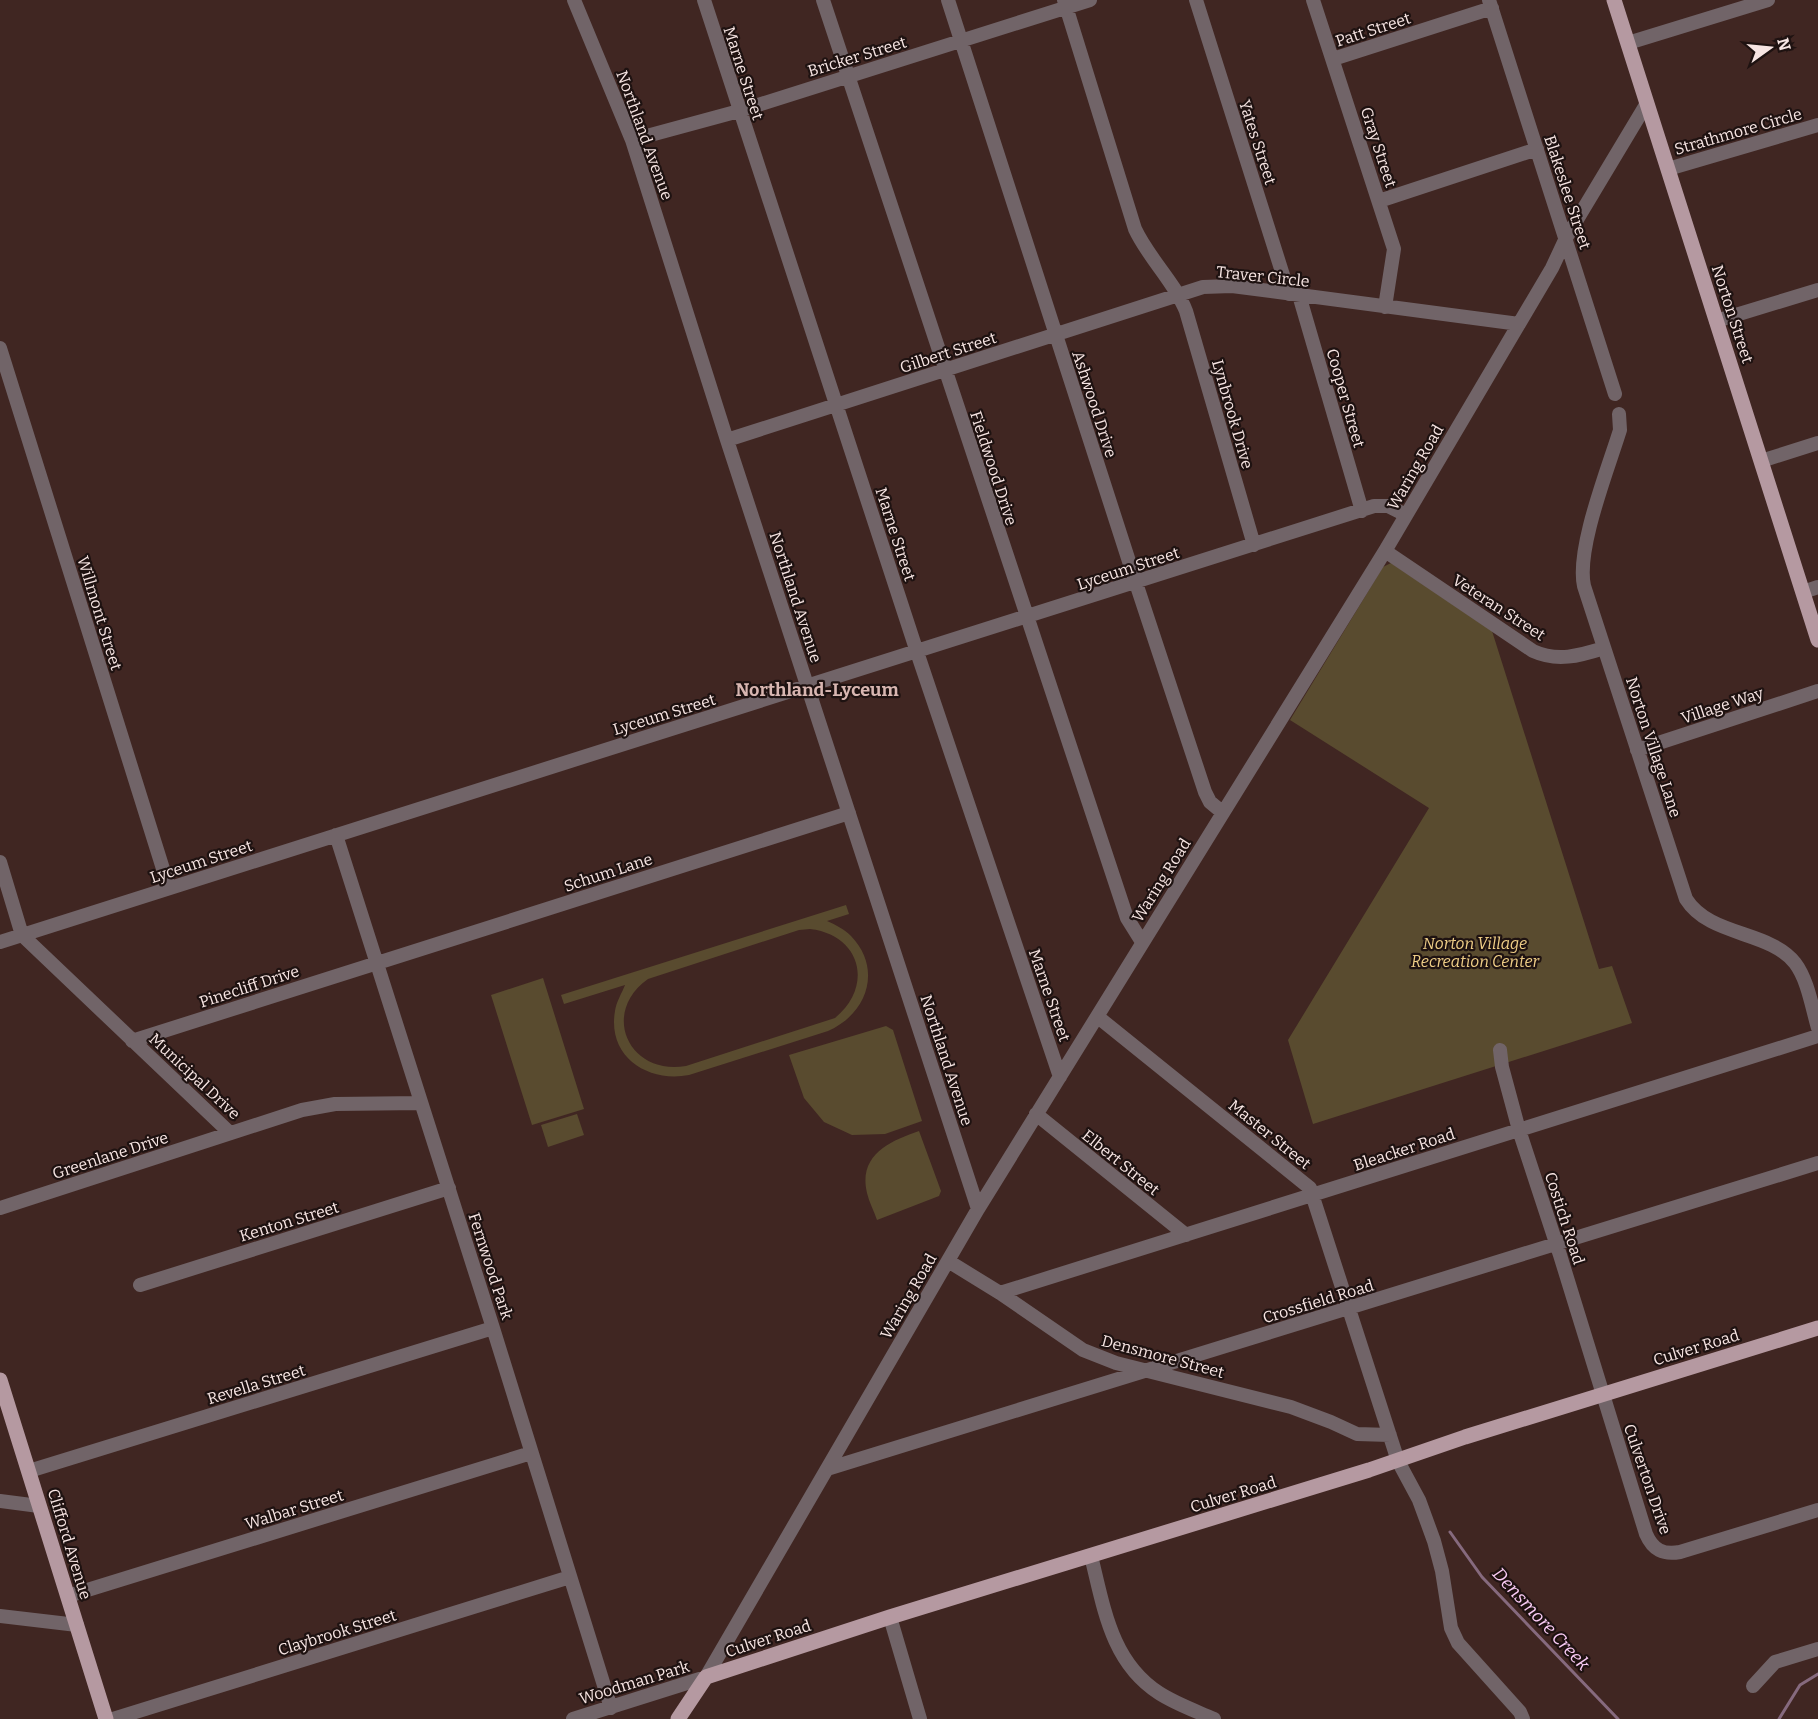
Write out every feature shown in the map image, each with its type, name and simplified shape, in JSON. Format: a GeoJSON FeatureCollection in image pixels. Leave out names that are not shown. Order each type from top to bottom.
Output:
{"type":"FeatureCollection","features":[{"type":"Feature","properties":{"kind":"main road","name":"Norton Street"},"geometry":{"type":"LineString","coordinates":[[1614,0],[1818,640]]}},
{"type":"Feature","properties":{"kind":"main road","name":"Culver Road"},"geometry":{"type":"LineString","coordinates":[[706,1677],[890,1617],[1398,1461],[1465,1437],[1818,1328]]}},
{"type":"Feature","properties":{"kind":"main road","name":"Clifford Avenue"},"geometry":{"type":"LineString","coordinates":[[1,1385],[106,1719]]}},
{"type":"Feature","properties":{"kind":"main road"},"geometry":{"type":"LineString","coordinates":[[678,1719],[706,1677]]}},
{"type":"Feature","properties":{"kind":"street","name":"Northland Avenue"},"geometry":{"type":"LineString","coordinates":[[574,0],[633,140],[727,440],[978,1209]]}},
{"type":"Feature","properties":{"kind":"street","name":"Marne Street"},"geometry":{"type":"LineString","coordinates":[[704,0],[917,652],[1060,1077]]}},
{"type":"Feature","properties":{"kind":"street","name":"Fieldwood Drive"},"geometry":{"type":"LineString","coordinates":[[823,0],[1127,918],[1142,942]]}},
{"type":"Feature","properties":{"kind":"street","name":"Ashwood Drive"},"geometry":{"type":"LineString","coordinates":[[948,0],[1205,792],[1210,802],[1222,812]]}},
{"type":"Feature","properties":{"kind":"street","name":"Bricker Street"},"geometry":{"type":"LineString","coordinates":[[633,140],[739,111],[1065,4],[1090,0]]}},
{"type":"Feature","properties":{"kind":"street","name":"Yates Street"},"geometry":{"type":"LineString","coordinates":[[1196,0],[1294,295]]}},
{"type":"Feature","properties":{"kind":"street","name":"Gray Street"},"geometry":{"type":"LineString","coordinates":[[1313,0],[1394,249],[1385,307]]}},
{"type":"Feature","properties":{"kind":"street"},"geometry":{"type":"LineString","coordinates":[[1628,43],[1768,0]]}},
{"type":"Feature","properties":{"kind":"street"},"geometry":{"type":"LineString","coordinates":[[1065,4],[1135,229],[1150,255],[1178,294]]}},
{"type":"Feature","properties":{"kind":"street","name":"Patt Street"},"geometry":{"type":"LineString","coordinates":[[1333,59],[1490,4]]}},
{"type":"Feature","properties":{"kind":"street","name":"Blakeslee Street"},"geometry":{"type":"LineString","coordinates":[[1490,4],[1615,394]]}},
{"type":"Feature","properties":{"kind":"street","name":"Waring Road"},"geometry":{"type":"LineString","coordinates":[[706,1677],[978,1209],[1406,515],[1647,103]]}},
{"type":"Feature","properties":{"kind":"street","name":"Strathmore Circle"},"geometry":{"type":"LineString","coordinates":[[1668,169],[1818,124]]}},
{"type":"Feature","properties":{"kind":"street"},"geometry":{"type":"LineString","coordinates":[[1379,201],[1537,149]]}},
{"type":"Feature","properties":{"kind":"street","name":"Traver Circle"},"geometry":{"type":"LineString","coordinates":[[1178,294],[1203,287],[1218,286],[1519,324]]}},
{"type":"Feature","properties":{"kind":"street"},"geometry":{"type":"LineString","coordinates":[[1716,321],[1818,290]]}},
{"type":"Feature","properties":{"kind":"street","name":"Gilbert Street"},"geometry":{"type":"LineString","coordinates":[[727,440],[1178,294]]}},
{"type":"Feature","properties":{"kind":"street","name":"Lynbrook Drive"},"geometry":{"type":"LineString","coordinates":[[1178,294],[1186,312],[1254,545]]}},
{"type":"Feature","properties":{"kind":"street","name":"Cooper Street"},"geometry":{"type":"LineString","coordinates":[[1294,295],[1362,510]]}},
{"type":"Feature","properties":{"kind":"street","name":"Willmont Street"},"geometry":{"type":"LineString","coordinates":[[0,348],[169,888]]}},
{"type":"Feature","properties":{"kind":"street","name":"Norton Village Lane"},"geometry":{"type":"LineString","coordinates":[[1618,414],[1620,430],[1584,550],[1584,586],[1637,750],[1686,899],[1698,914],[1773,947],[1788,957],[1799,971],[1818,1028]]}},
{"type":"Feature","properties":{"kind":"street"},"geometry":{"type":"LineString","coordinates":[[1761,461],[1818,443]]}},
{"type":"Feature","properties":{"kind":"street","name":"Lyceum Street"},"geometry":{"type":"LineString","coordinates":[[0,942],[1374,506],[1388,506],[1406,515]]}},
{"type":"Feature","properties":{"kind":"street","name":"Veteran Street"},"geometry":{"type":"LineString","coordinates":[[1384,551],[1543,656],[1565,658],[1604,648]]}},
{"type":"Feature","properties":{"kind":"street"},"geometry":{"type":"LineString","coordinates":[[1803,592],[1818,587]]}},
{"type":"Feature","properties":{"kind":"street","name":"Village Way"},"geometry":{"type":"LineString","coordinates":[[1637,750],[1818,691]]}},
{"type":"Feature","properties":{"kind":"street","name":"Schum Lane"},"geometry":{"type":"LineString","coordinates":[[376,963],[849,813]]}},
{"type":"Feature","properties":{"kind":"street","name":"Fernwood Park"},"geometry":{"type":"LineString","coordinates":[[336,835],[611,1708]]}},
{"type":"Feature","properties":{"kind":"street"},"geometry":{"type":"LineString","coordinates":[[0,862],[22,935]]}},
{"type":"Feature","properties":{"kind":"street","name":"Municipal Drive"},"geometry":{"type":"LineString","coordinates":[[22,935],[230,1133],[302,1110],[334,1104],[421,1103]]}},
{"type":"Feature","properties":{"kind":"street","name":"Pinecliff Drive"},"geometry":{"type":"LineString","coordinates":[[132,1041],[376,963]]}},
{"type":"Feature","properties":{"kind":"street","name":"Master Street"},"geometry":{"type":"LineString","coordinates":[[1098,1017],[1308,1186],[1398,1461],[1416,1493],[1434,1541],[1442,1571],[1451,1628],[1458,1643],[1520,1712],[1523,1719]]}},
{"type":"Feature","properties":{"kind":"street","name":"Bleacker Road"},"geometry":{"type":"LineString","coordinates":[[1000,1293],[1818,1036]]}},
{"type":"Feature","properties":{"kind":"street","name":"Costich Road"},"geometry":{"type":"LineString","coordinates":[[1500,1050],[1502,1067],[1519,1130],[1557,1243],[1603,1394]]}},
{"type":"Feature","properties":{"kind":"street","name":"Elbert Street"},"geometry":{"type":"LineString","coordinates":[[1036,1114],[1186,1235]]}},
{"type":"Feature","properties":{"kind":"street","name":"Greenlane Drive"},"geometry":{"type":"LineString","coordinates":[[0,1208],[230,1133]]}},
{"type":"Feature","properties":{"kind":"street","name":"Crossfield Road"},"geometry":{"type":"LineString","coordinates":[[827,1469],[1818,1163]]}},
{"type":"Feature","properties":{"kind":"street","name":"Kenton Street"},"geometry":{"type":"LineString","coordinates":[[140,1285],[449,1188]]}},
{"type":"Feature","properties":{"kind":"street","name":"Densmore Street"},"geometry":{"type":"LineString","coordinates":[[948,1261],[1000,1293],[1083,1350],[1116,1363],[1291,1407],[1357,1434],[1390,1435]]}},
{"type":"Feature","properties":{"kind":"street","name":"Revella Street"},"geometry":{"type":"LineString","coordinates":[[29,1472],[493,1328]]}},
{"type":"Feature","properties":{"kind":"street","name":"Culverton Drive"},"geometry":{"type":"LineString","coordinates":[[1603,1394],[1646,1534],[1657,1550],[1667,1554],[1680,1552],[1818,1510]]}},
{"type":"Feature","properties":{"kind":"street","name":"Walbar Street"},"geometry":{"type":"LineString","coordinates":[[68,1596],[531,1453]]}},
{"type":"Feature","properties":{"kind":"street"},"geometry":{"type":"LineString","coordinates":[[0,1501],[39,1506]]}},
{"type":"Feature","properties":{"kind":"street"},"geometry":{"type":"LineString","coordinates":[[1091,1556],[1111,1629],[1128,1665],[1158,1693],[1214,1719]]}},
{"type":"Feature","properties":{"kind":"street","name":"Claybrook Street"},"geometry":{"type":"LineString","coordinates":[[113,1719],[570,1577]]}},
{"type":"Feature","properties":{"kind":"street"},"geometry":{"type":"LineString","coordinates":[[0,1616],[77,1625]]}},
{"type":"Feature","properties":{"kind":"street"},"geometry":{"type":"LineString","coordinates":[[890,1617],[920,1719]]}},
{"type":"Feature","properties":{"kind":"street"},"geometry":{"type":"LineString","coordinates":[[1753,1686],[1776,1662],[1818,1649]]}},
{"type":"Feature","properties":{"kind":"street","name":"Woodman Park"},"geometry":{"type":"LineString","coordinates":[[573,1719],[706,1677]]}},
{"type":"Feature","properties":{"kind":"green space","name":"Norton Village Recreation Center"},"geometry":{"type":"Polygon","coordinates":[[[1391,563],[1492,631],[1599,969],[1612,966],[1632,1023],[1313,1124],[1288,1040],[1429,808],[1290,720],[1383,567],[1391,563]]]}},
{"type":"Feature","properties":{"kind":"green space"},"geometry":{"type":"Polygon","coordinates":[[[846,905],[849,914],[827,921],[840,927],[851,936],[861,949],[868,976],[866,990],[853,1014],[828,1031],[689,1075],[674,1076],[659,1075],[645,1070],[624,1054],[617,1042],[614,1027],[615,1011],[625,985],[564,1004],[561,995],[846,905]],[[810,929],[799,930],[648,979],[634,993],[626,1008],[624,1024],[628,1039],[636,1052],[649,1061],[666,1067],[686,1066],[835,1018],[847,1005],[855,991],[858,977],[851,951],[841,941],[827,933],[810,929]]]}},
{"type":"Feature","properties":{"kind":"green space"},"geometry":{"type":"Polygon","coordinates":[[[543,978],[584,1109],[532,1125],[491,995],[543,978]]]}},
{"type":"Feature","properties":{"kind":"green space"},"geometry":{"type":"Polygon","coordinates":[[[886,1026],[893,1030],[922,1121],[885,1134],[852,1135],[824,1122],[804,1098],[789,1055],[886,1026]]]}},
{"type":"Feature","properties":{"kind":"green space"},"geometry":{"type":"Polygon","coordinates":[[[577,1114],[584,1135],[548,1147],[541,1125],[577,1114]]]}},
{"type":"Feature","properties":{"kind":"green space"},"geometry":{"type":"Polygon","coordinates":[[[919,1131],[941,1191],[939,1196],[877,1220],[867,1193],[865,1180],[867,1169],[872,1159],[887,1145],[919,1131]]]}},
{"type":"Feature","properties":{"kind":"waterway","name":"Densmore Creek"},"geometry":{"type":"LineString","coordinates":[[1450,1532],[1482,1577],[1618,1719]]}},
{"type":"Feature","properties":{"kind":"waterway","name":"Densmore Creek"},"geometry":{"type":"LineString","coordinates":[[1779,1719],[1800,1685],[1818,1674]]}},
{"type":"Feature","properties":{"kind":"district","name":"Northland-Lyceum"},"geometry":{"type":"Point","coordinates":[817,690]}}]}
